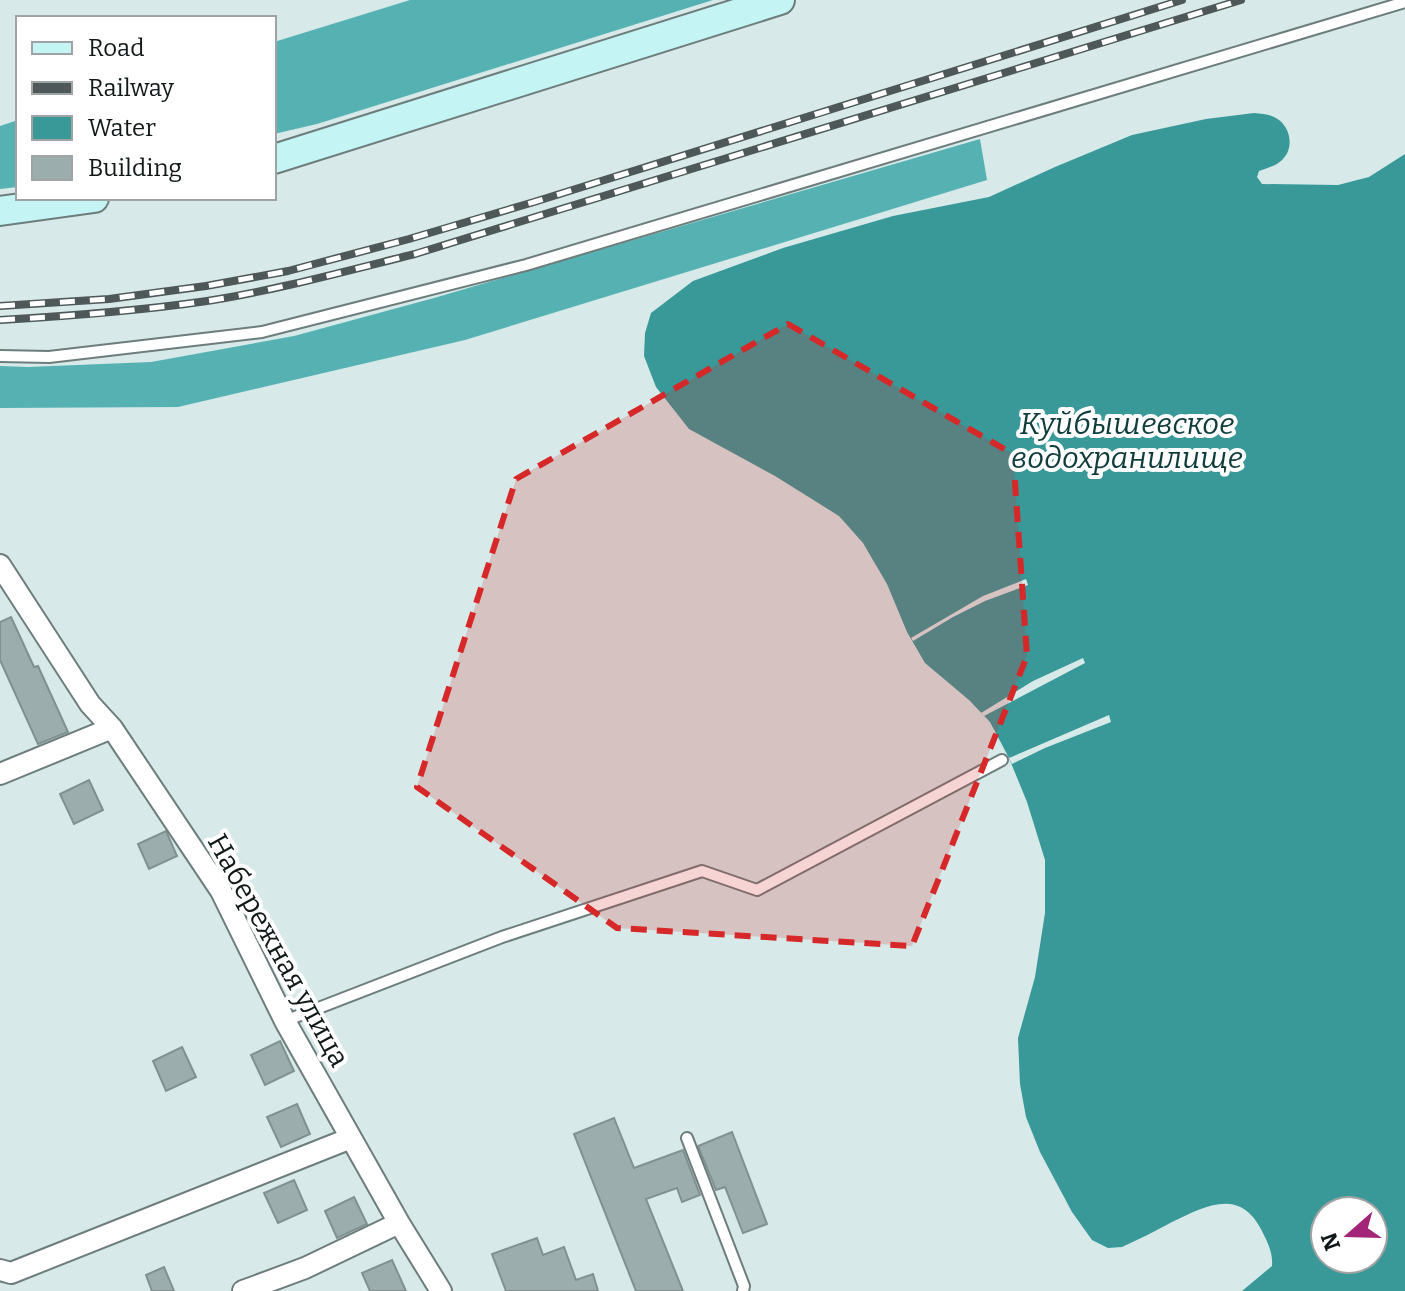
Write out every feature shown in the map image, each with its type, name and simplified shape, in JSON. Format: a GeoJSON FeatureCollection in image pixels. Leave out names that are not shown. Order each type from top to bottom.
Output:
{"type":"FeatureCollection","features":[{"type":"Feature","properties":{"kind":"main road"},"geometry":{"type":"LineString","coordinates":[[276,158],[780,0]]}},
{"type":"Feature","properties":{"kind":"main road"},"geometry":{"type":"LineString","coordinates":[[0,211],[80,200]]}},
{"type":"Feature","properties":{"kind":"street","name":"Набережная улица"},"geometry":{"type":"LineString","coordinates":[[0,565],[90,704],[112,728],[221,891],[285,1021],[441,1291]]}},
{"type":"Feature","properties":{"kind":"street"},"geometry":{"type":"LineString","coordinates":[[0,774],[112,728]]}},
{"type":"Feature","properties":{"kind":"street"},"geometry":{"type":"LineString","coordinates":[[0,1270],[11,1273],[351,1138]]}},
{"type":"Feature","properties":{"kind":"street"},"geometry":{"type":"LineString","coordinates":[[243,1291],[305,1268],[399,1223]]}},
{"type":"Feature","properties":{"kind":"lane"},"geometry":{"type":"LineString","coordinates":[[0,356],[49,357],[262,332],[526,265],[1405,2]]}},
{"type":"Feature","properties":{"kind":"lane"},"geometry":{"type":"LineString","coordinates":[[285,1021],[502,937],[702,871],[757,890],[1002,760]]}},
{"type":"Feature","properties":{"kind":"lane"},"geometry":{"type":"LineString","coordinates":[[687,1138],[744,1286],[743,1291]]}},
{"type":"Feature","properties":{"kind":"highlighted area"},"geometry":{"type":"Polygon","coordinates":[[[788,324],[1013,454],[1027,656],[912,946],[617,928],[417,787],[516,479],[788,324]]]}},
{"type":"Feature","properties":{"kind":"shaded area"},"geometry":{"type":"Polygon","coordinates":[[[410,0],[713,0],[317,124],[276,134],[276,41],[410,0]]]}},
{"type":"Feature","properties":{"kind":"shaded area"},"geometry":{"type":"Polygon","coordinates":[[[16,121],[16,187],[0,189],[0,126],[16,121]]]}},
{"type":"Feature","properties":{"kind":"shaded area"},"geometry":{"type":"Polygon","coordinates":[[[980,139],[987,180],[465,340],[178,407],[0,408],[0,366],[151,362],[294,336],[980,139]]]}},
{"type":"Feature","properties":{"kind":"water","name":"Куйбышевское водохранилище"},"geometry":{"type":"Polygon","coordinates":[[[1254,113],[1273,117],[1283,124],[1290,139],[1286,155],[1280,162],[1259,171],[1257,177],[1262,184],[1338,185],[1369,177],[1405,154],[1405,1291],[1242,1291],[1272,1266],[1272,1257],[1253,1217],[1233,1205],[1222,1204],[1197,1210],[1122,1247],[1108,1248],[1092,1240],[1072,1212],[1040,1152],[1026,1117],[1020,1084],[1018,1038],[1035,977],[1045,913],[1045,860],[1009,758],[990,722],[925,663],[907,632],[887,584],[863,543],[839,516],[775,476],[689,429],[656,387],[644,356],[645,333],[651,313],[693,281],[783,248],[893,216],[989,197],[1132,135],[1206,119],[1254,113]]]}},
{"type":"Feature","properties":{"kind":"pier"},"geometry":{"type":"Polygon","coordinates":[[[1026,579],[1028,585],[985,601],[913,641],[911,638],[983,596],[1026,579]]]}},
{"type":"Feature","properties":{"kind":"pier"},"geometry":{"type":"Polygon","coordinates":[[[1083,658],[1085,663],[984,716],[981,713],[1033,681],[1083,658]]]}},
{"type":"Feature","properties":{"kind":"pier"},"geometry":{"type":"Polygon","coordinates":[[[1109,715],[1111,722],[1012,764],[1009,758],[1109,715]]]}},
{"type":"Feature","properties":{"kind":"building"},"geometry":{"type":"Polygon","coordinates":[[[11,617],[34,667],[38,666],[68,732],[38,744],[0,660],[0,622],[11,617]]]}},
{"type":"Feature","properties":{"kind":"building"},"geometry":{"type":"Polygon","coordinates":[[[89,780],[103,810],[74,824],[60,794],[89,780]]]}},
{"type":"Feature","properties":{"kind":"building"},"geometry":{"type":"Polygon","coordinates":[[[166,831],[177,856],[149,869],[138,844],[166,831]]]}},
{"type":"Feature","properties":{"kind":"building"},"geometry":{"type":"Polygon","coordinates":[[[280,1041],[294,1071],[265,1085],[251,1055],[280,1041]]]}},
{"type":"Feature","properties":{"kind":"building"},"geometry":{"type":"Polygon","coordinates":[[[182,1047],[196,1077],[166,1091],[153,1061],[182,1047]]]}},
{"type":"Feature","properties":{"kind":"building"},"geometry":{"type":"Polygon","coordinates":[[[297,1104],[310,1134],[281,1147],[267,1117],[297,1104]]]}},
{"type":"Feature","properties":{"kind":"building"},"geometry":{"type":"Polygon","coordinates":[[[614,1118],[634,1168],[683,1150],[700,1195],[682,1202],[677,1188],[646,1199],[683,1291],[636,1291],[574,1134],[614,1118]]]}},
{"type":"Feature","properties":{"kind":"building"},"geometry":{"type":"Polygon","coordinates":[[[732,1132],[767,1224],[743,1233],[725,1187],[716,1190],[698,1146],[732,1132]]]}},
{"type":"Feature","properties":{"kind":"building"},"geometry":{"type":"Polygon","coordinates":[[[294,1180],[307,1210],[278,1223],[264,1193],[294,1180]]]}},
{"type":"Feature","properties":{"kind":"building"},"geometry":{"type":"Polygon","coordinates":[[[354,1197],[367,1224],[337,1238],[325,1211],[354,1197]]]}},
{"type":"Feature","properties":{"kind":"building"},"geometry":{"type":"Polygon","coordinates":[[[537,1238],[543,1255],[564,1247],[576,1280],[593,1274],[598,1291],[506,1291],[492,1254],[537,1238]]]}},
{"type":"Feature","properties":{"kind":"building"},"geometry":{"type":"Polygon","coordinates":[[[392,1260],[406,1291],[370,1291],[362,1273],[392,1260]]]}},
{"type":"Feature","properties":{"kind":"building"},"geometry":{"type":"Polygon","coordinates":[[[164,1267],[174,1291],[152,1291],[146,1275],[164,1267]]]}},
{"type":"Feature","properties":{"kind":"railway"},"geometry":{"type":"LineString","coordinates":[[0,306],[109,299],[288,271],[534,202],[1182,0]]}},
{"type":"Feature","properties":{"kind":"railway"},"geometry":{"type":"LineString","coordinates":[[0,320],[104,313],[207,301],[285,286],[415,254],[1241,0]]}}]}
